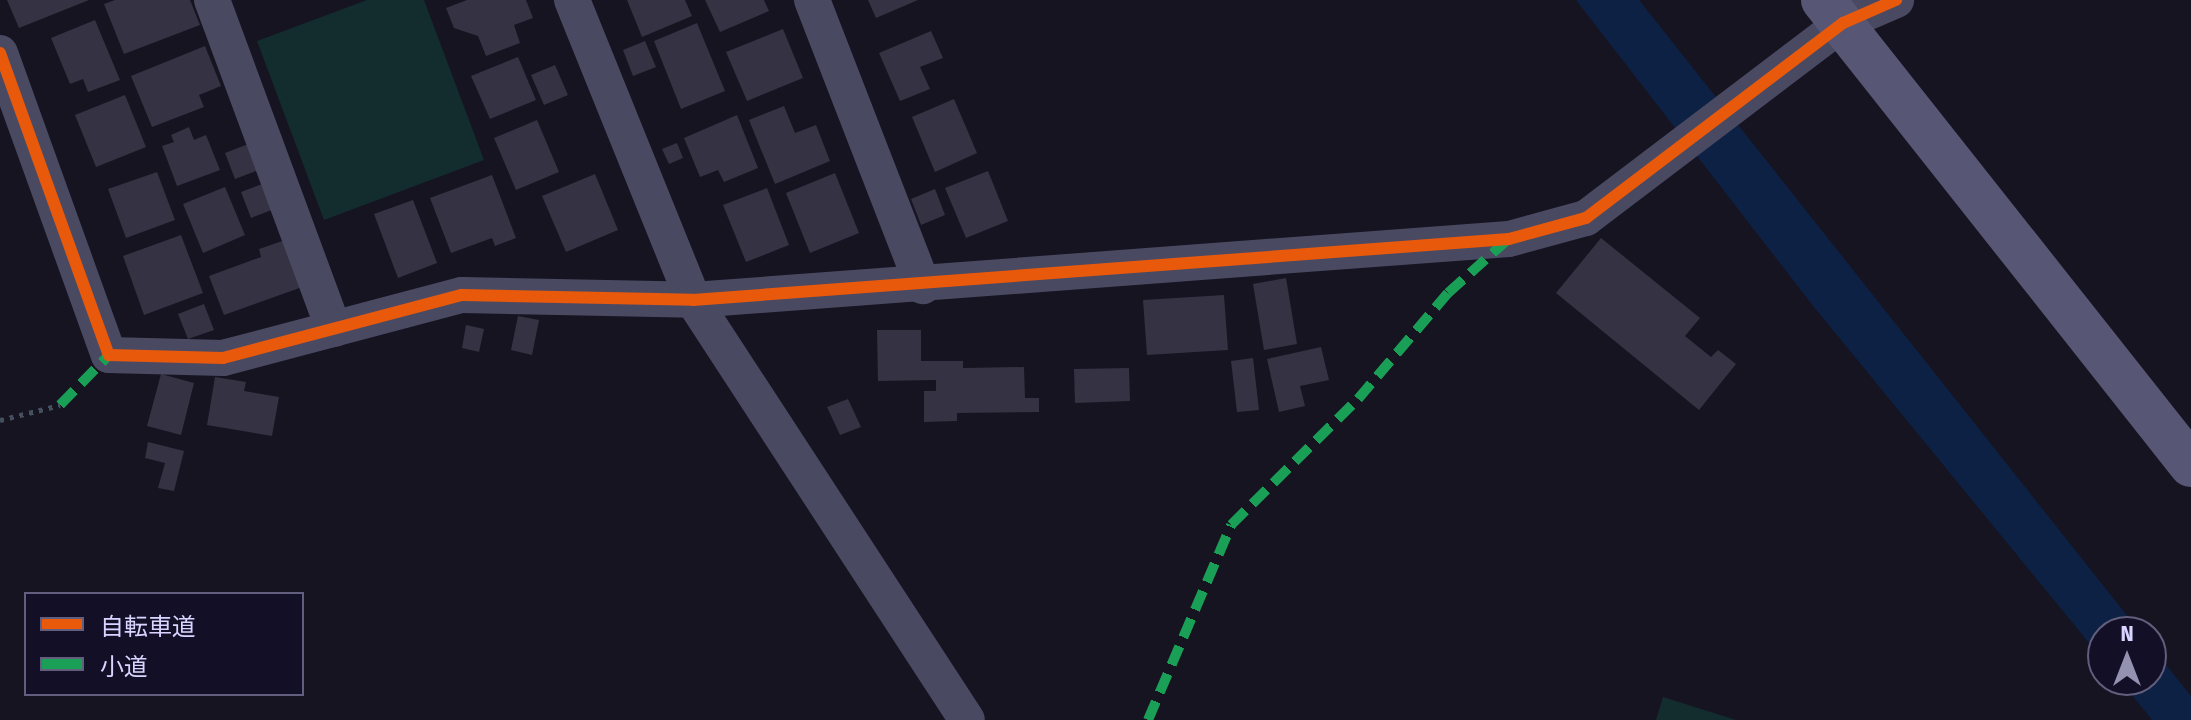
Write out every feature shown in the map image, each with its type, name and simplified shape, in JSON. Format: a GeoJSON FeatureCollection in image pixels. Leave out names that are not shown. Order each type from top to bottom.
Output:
{"type":"FeatureCollection","features":[{"type":"Feature","properties":{"kind":"street"},"geometry":{"type":"LineString","coordinates":[[212,0],[334,329]]}},
{"type":"Feature","properties":{"kind":"street"},"geometry":{"type":"LineString","coordinates":[[572,0],[693,300],[967,720]]}},
{"type":"Feature","properties":{"kind":"street"},"geometry":{"type":"LineString","coordinates":[[812,0],[923,286]]}},
{"type":"Feature","properties":{"kind":"street"},"geometry":{"type":"LineString","coordinates":[[0,53],[109,355],[223,358],[462,295],[693,300],[923,286],[1509,239],[1586,218],[1763,84],[1833,11],[1896,0]]}},
{"type":"Feature","properties":{"kind":"street"},"geometry":{"type":"LineString","coordinates":[[1833,11],[2191,465]]}},
{"type":"Feature","properties":{"kind":"path"},"geometry":{"type":"LineString","coordinates":[[0,420],[60,405]]}},
{"type":"Feature","properties":{"kind":"green space"},"geometry":{"type":"Polygon","coordinates":[[[367,0],[424,0],[484,160],[324,220],[257,41],[367,0]]]}},
{"type":"Feature","properties":{"kind":"green space"},"geometry":{"type":"Polygon","coordinates":[[[1663,697],[1736,720],[1656,720],[1663,697]]]}},
{"type":"Feature","properties":{"kind":"water"},"geometry":{"type":"Polygon","coordinates":[[[1576,0],[1639,0],[2127,616],[2087,616],[2087,640],[1814,307],[1576,0]]]}},
{"type":"Feature","properties":{"kind":"water"},"geometry":{"type":"Polygon","coordinates":[[[2167,666],[2191,696],[2191,720],[2152,720],[2133,696],[2167,696],[2167,666]]]}},
{"type":"Feature","properties":{"kind":"building"},"geometry":{"type":"Polygon","coordinates":[[[7,0],[89,0],[19,28],[7,0]]]}},
{"type":"Feature","properties":{"kind":"building"},"geometry":{"type":"Polygon","coordinates":[[[115,0],[190,0],[200,25],[124,54],[104,4],[115,0]]]}},
{"type":"Feature","properties":{"kind":"building"},"geometry":{"type":"Polygon","coordinates":[[[467,0],[526,0],[533,18],[514,25],[520,43],[486,56],[478,36],[454,28],[446,8],[467,0]]]}},
{"type":"Feature","properties":{"kind":"building"},"geometry":{"type":"Polygon","coordinates":[[[627,0],[685,0],[692,16],[642,37],[627,0]]]}},
{"type":"Feature","properties":{"kind":"building"},"geometry":{"type":"Polygon","coordinates":[[[705,0],[764,0],[769,11],[720,32],[705,0]]]}},
{"type":"Feature","properties":{"kind":"building"},"geometry":{"type":"Polygon","coordinates":[[[868,0],[918,0],[876,18],[868,0]]]}},
{"type":"Feature","properties":{"kind":"building"},"geometry":{"type":"Polygon","coordinates":[[[95,20],[120,80],[88,92],[83,79],[70,84],[51,38],[95,20]]]}},
{"type":"Feature","properties":{"kind":"building"},"geometry":{"type":"Polygon","coordinates":[[[697,23],[725,91],[681,109],[654,41],[697,23]]]}},
{"type":"Feature","properties":{"kind":"building"},"geometry":{"type":"Polygon","coordinates":[[[783,29],[803,78],[747,101],[726,52],[783,29]]]}},
{"type":"Feature","properties":{"kind":"building"},"geometry":{"type":"Polygon","coordinates":[[[931,31],[943,58],[920,67],[930,89],[900,101],[879,53],[931,31]]]}},
{"type":"Feature","properties":{"kind":"building"},"geometry":{"type":"Polygon","coordinates":[[[645,41],[656,67],[633,76],[623,50],[645,41]]]}},
{"type":"Feature","properties":{"kind":"building"},"geometry":{"type":"Polygon","coordinates":[[[205,46],[221,86],[199,95],[204,107],[152,127],[131,76],[205,46]]]}},
{"type":"Feature","properties":{"kind":"building"},"geometry":{"type":"Polygon","coordinates":[[[518,57],[536,100],[490,119],[471,76],[518,57]]]}},
{"type":"Feature","properties":{"kind":"building"},"geometry":{"type":"Polygon","coordinates":[[[555,65],[568,95],[544,105],[531,75],[555,65]]]}},
{"type":"Feature","properties":{"kind":"building"},"geometry":{"type":"Polygon","coordinates":[[[125,95],[146,147],[96,167],[75,115],[125,95]]]}},
{"type":"Feature","properties":{"kind":"building"},"geometry":{"type":"Polygon","coordinates":[[[954,99],[977,153],[935,172],[912,117],[954,99]]]}},
{"type":"Feature","properties":{"kind":"building"},"geometry":{"type":"Polygon","coordinates":[[[784,106],[795,133],[816,125],[830,161],[775,184],[749,120],[784,106]]]}},
{"type":"Feature","properties":{"kind":"building"},"geometry":{"type":"Polygon","coordinates":[[[737,115],[758,168],[724,182],[718,170],[700,177],[684,138],[737,115]]]}},
{"type":"Feature","properties":{"kind":"building"},"geometry":{"type":"Polygon","coordinates":[[[537,120],[559,172],[516,190],[494,138],[537,120]]]}},
{"type":"Feature","properties":{"kind":"building"},"geometry":{"type":"Polygon","coordinates":[[[189,127],[194,140],[206,135],[220,170],[177,186],[162,146],[174,142],[171,135],[189,127]]]}},
{"type":"Feature","properties":{"kind":"building"},"geometry":{"type":"Polygon","coordinates":[[[251,143],[261,169],[235,179],[225,153],[251,143]]]}},
{"type":"Feature","properties":{"kind":"building"},"geometry":{"type":"Polygon","coordinates":[[[677,143],[683,158],[669,164],[662,149],[677,143]]]}},
{"type":"Feature","properties":{"kind":"building"},"geometry":{"type":"Polygon","coordinates":[[[988,171],[1008,221],[966,238],[945,188],[988,171]]]}},
{"type":"Feature","properties":{"kind":"building"},"geometry":{"type":"Polygon","coordinates":[[[157,172],[175,220],[126,238],[108,189],[157,172]]]}},
{"type":"Feature","properties":{"kind":"building"},"geometry":{"type":"Polygon","coordinates":[[[835,173],[859,233],[810,253],[786,193],[835,173]]]}},
{"type":"Feature","properties":{"kind":"building"},"geometry":{"type":"Polygon","coordinates":[[[595,174],[618,230],[566,252],[542,196],[595,174]]]}},
{"type":"Feature","properties":{"kind":"building"},"geometry":{"type":"Polygon","coordinates":[[[492,175],[516,238],[495,246],[492,238],[451,253],[430,198],[492,175]]]}},
{"type":"Feature","properties":{"kind":"building"},"geometry":{"type":"Polygon","coordinates":[[[267,182],[277,208],[251,218],[241,192],[267,182]]]}},
{"type":"Feature","properties":{"kind":"building"},"geometry":{"type":"Polygon","coordinates":[[[225,187],[245,235],[203,253],[183,204],[225,187]]]}},
{"type":"Feature","properties":{"kind":"building"},"geometry":{"type":"Polygon","coordinates":[[[767,188],[789,245],[746,262],[723,205],[767,188]]]}},
{"type":"Feature","properties":{"kind":"building"},"geometry":{"type":"Polygon","coordinates":[[[935,189],[945,215],[921,225],[911,199],[935,189]]]}},
{"type":"Feature","properties":{"kind":"building"},"geometry":{"type":"Polygon","coordinates":[[[413,200],[437,263],[398,278],[374,214],[413,200]]]}},
{"type":"Feature","properties":{"kind":"building"},"geometry":{"type":"Polygon","coordinates":[[[181,235],[203,293],[144,315],[123,256],[181,235]]]}},
{"type":"Feature","properties":{"kind":"building"},"geometry":{"type":"Polygon","coordinates":[[[1601,238],[1700,318],[1685,336],[1711,357],[1718,350],[1736,364],[1699,410],[1556,293],[1601,238]]]}},
{"type":"Feature","properties":{"kind":"building"},"geometry":{"type":"Polygon","coordinates":[[[288,239],[305,286],[224,315],[209,276],[261,257],[259,249],[288,239]]]}},
{"type":"Feature","properties":{"kind":"building"},"geometry":{"type":"Polygon","coordinates":[[[1286,278],[1297,344],[1264,350],[1253,284],[1286,278]]]}},
{"type":"Feature","properties":{"kind":"building"},"geometry":{"type":"Polygon","coordinates":[[[1224,295],[1228,350],[1147,355],[1143,300],[1224,295]]]}},
{"type":"Feature","properties":{"kind":"building"},"geometry":{"type":"Polygon","coordinates":[[[204,304],[214,330],[188,339],[178,314],[204,304]]]}},
{"type":"Feature","properties":{"kind":"building"},"geometry":{"type":"Polygon","coordinates":[[[518,316],[539,320],[532,355],[511,350],[518,316]]]}},
{"type":"Feature","properties":{"kind":"building"},"geometry":{"type":"Polygon","coordinates":[[[466,325],[484,329],[479,352],[462,348],[466,325]]]}},
{"type":"Feature","properties":{"kind":"building"},"geometry":{"type":"Polygon","coordinates":[[[877,330],[921,330],[921,361],[963,361],[963,368],[1024,367],[1025,398],[1039,398],[1039,412],[957,413],[957,421],[924,422],[924,391],[936,391],[936,380],[878,381],[877,330]]]}},
{"type":"Feature","properties":{"kind":"building"},"geometry":{"type":"Polygon","coordinates":[[[1321,347],[1329,380],[1300,386],[1305,406],[1279,412],[1267,359],[1321,347]]]}},
{"type":"Feature","properties":{"kind":"building"},"geometry":{"type":"Polygon","coordinates":[[[1253,358],[1259,410],[1237,412],[1231,361],[1253,358]]]}},
{"type":"Feature","properties":{"kind":"building"},"geometry":{"type":"Polygon","coordinates":[[[1129,368],[1130,401],[1075,403],[1074,369],[1129,368]]]}},
{"type":"Feature","properties":{"kind":"building"},"geometry":{"type":"Polygon","coordinates":[[[161,374],[194,383],[181,435],[147,426],[161,374]]]}},
{"type":"Feature","properties":{"kind":"building"},"geometry":{"type":"Polygon","coordinates":[[[215,377],[246,382],[244,391],[279,397],[272,436],[207,425],[215,377]]]}},
{"type":"Feature","properties":{"kind":"building"},"geometry":{"type":"Polygon","coordinates":[[[848,399],[861,427],[840,435],[827,407],[848,399]]]}},
{"type":"Feature","properties":{"kind":"building"},"geometry":{"type":"Polygon","coordinates":[[[148,442],[184,451],[174,491],[158,488],[165,463],[145,458],[148,442]]]}},
{"type":"Feature","properties":{"kind":"marked path"},"geometry":{"type":"LineString","coordinates":[[1148,720],[1231,525],[1358,399],[1448,293],[1506,241]]}},
{"type":"Feature","properties":{"kind":"marked path"},"geometry":{"type":"LineString","coordinates":[[60,405],[109,355]]}},
{"type":"Feature","properties":{"kind":"cycle path"},"geometry":{"type":"LineString","coordinates":[[0,53],[109,355],[223,358],[462,295],[693,300],[1509,239],[1586,218],[1843,23],[1896,0]]}}]}
